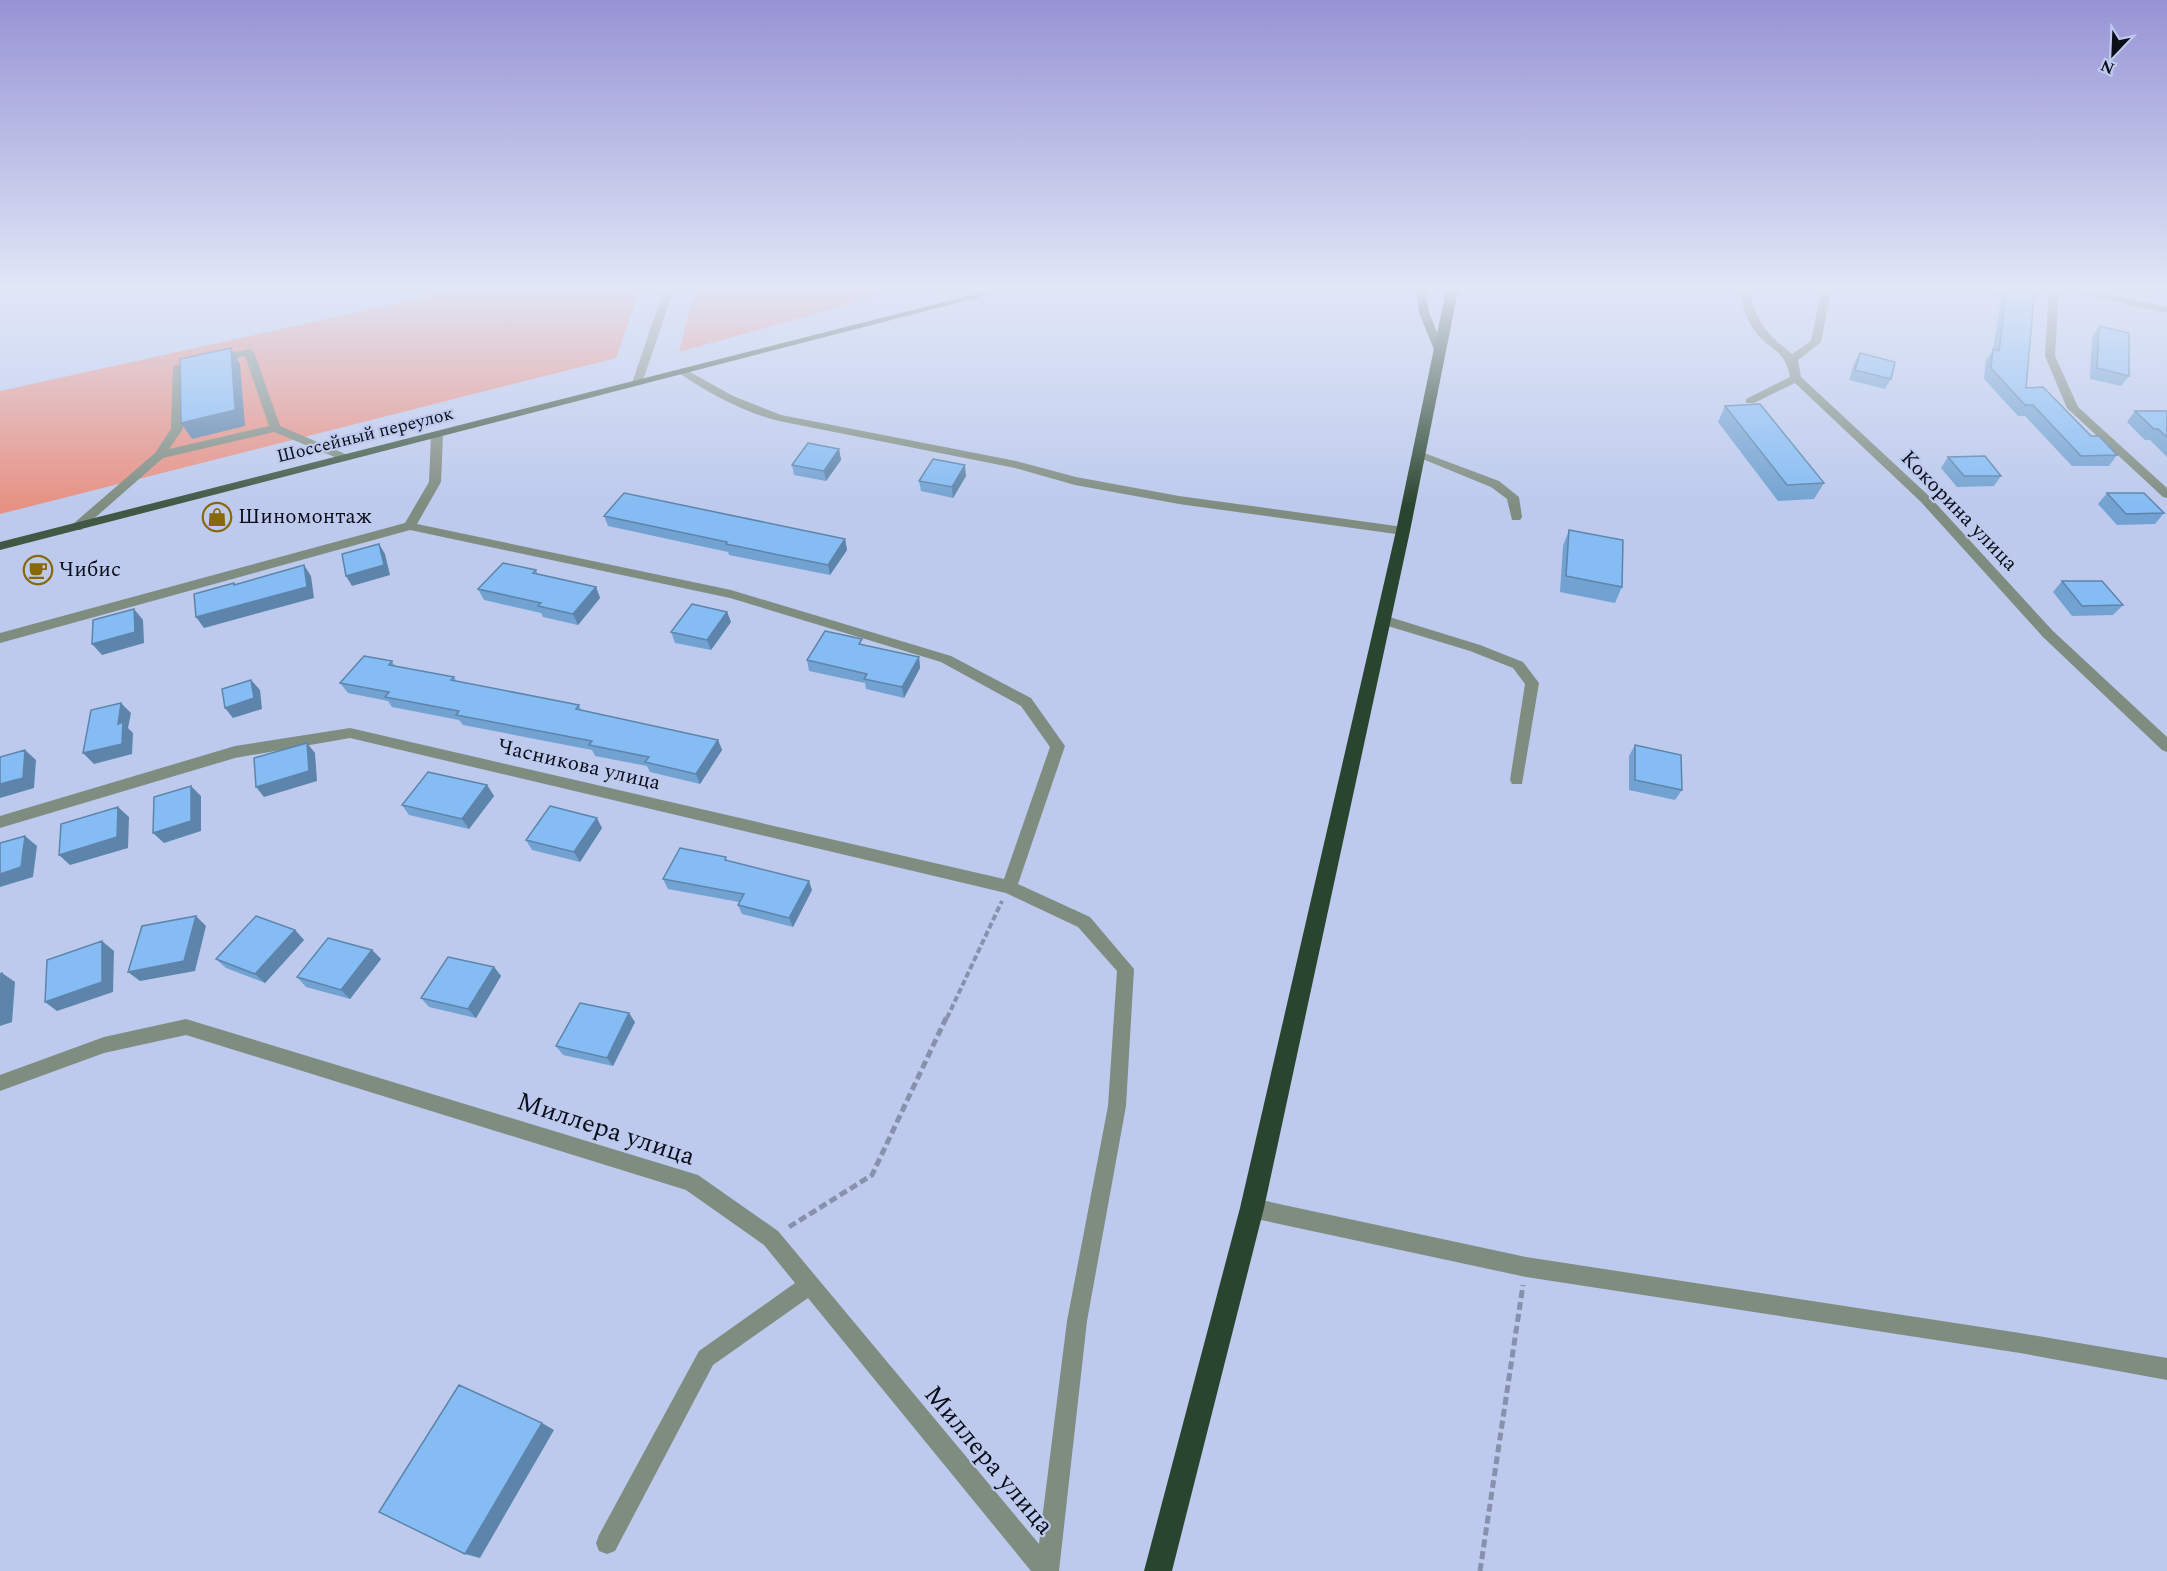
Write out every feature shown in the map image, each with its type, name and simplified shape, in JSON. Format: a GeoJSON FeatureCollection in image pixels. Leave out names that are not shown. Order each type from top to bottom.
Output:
{"type":"FeatureCollection","features":[{"type":"Feature","properties":{"kind":"highway"},"geometry":{"type":"LineString","coordinates":[[1158,1571],[1252,1208],[1383,620],[1438,359]]}},
{"type":"Feature","properties":{"kind":"main road","name":"Шоссейный переулок"},"geometry":{"type":"LineString","coordinates":[[0,546],[729,359]]}},
{"type":"Feature","properties":{"kind":"street"},"geometry":{"type":"LineString","coordinates":[[77,527],[159,455],[177,429],[177,368],[216,359]]}},
{"type":"Feature","properties":{"kind":"street"},"geometry":{"type":"LineString","coordinates":[[252,359],[275,428]]}},
{"type":"Feature","properties":{"kind":"street"},"geometry":{"type":"LineString","coordinates":[[637,383],[645,359]]}},
{"type":"Feature","properties":{"kind":"street"},"geometry":{"type":"LineString","coordinates":[[1750,401],[1796,378],[1792,359]]}},
{"type":"Feature","properties":{"kind":"street"},"geometry":{"type":"LineString","coordinates":[[2051,359],[2073,408],[2167,494]]}},
{"type":"Feature","properties":{"kind":"street"},"geometry":{"type":"LineString","coordinates":[[683,371],[706,387],[755,411],[779,418],[1016,465],[1075,481],[1179,500],[1402,531]]}},
{"type":"Feature","properties":{"kind":"street","name":"Кокорина улица"},"geometry":{"type":"LineString","coordinates":[[1796,378],[1925,499],[2048,634],[2167,746]]}},
{"type":"Feature","properties":{"kind":"street"},"geometry":{"type":"LineString","coordinates":[[159,455],[275,428],[346,458]]}},
{"type":"Feature","properties":{"kind":"street"},"geometry":{"type":"LineString","coordinates":[[410,526],[435,482],[437,435]]}},
{"type":"Feature","properties":{"kind":"street"},"geometry":{"type":"LineString","coordinates":[[1419,454],[1495,484],[1513,497],[1516,517]]}},
{"type":"Feature","properties":{"kind":"street"},"geometry":{"type":"LineString","coordinates":[[0,638],[410,526],[731,594],[946,659],[1026,702],[1058,746],[1009,887]]}},
{"type":"Feature","properties":{"kind":"street"},"geometry":{"type":"LineString","coordinates":[[1383,620],[1475,648],[1518,665],[1532,683],[1517,780]]}},
{"type":"Feature","properties":{"kind":"street","name":"Часникова улица"},"geometry":{"type":"LineString","coordinates":[[0,822],[235,752],[350,733],[1009,887],[1084,922],[1126,969],[1117,1106],[1077,1321],[1046,1571]]}},
{"type":"Feature","properties":{"kind":"street","name":"Миллера улица"},"geometry":{"type":"LineString","coordinates":[[0,1083],[104,1045],[186,1027],[691,1182],[771,1238],[1046,1571]]}},
{"type":"Feature","properties":{"kind":"street"},"geometry":{"type":"LineString","coordinates":[[1252,1208],[1526,1267],[2020,1342],[2167,1369]]}},
{"type":"Feature","properties":{"kind":"street"},"geometry":{"type":"LineString","coordinates":[[607,1543],[706,1358],[809,1285]]}},
{"type":"Feature","properties":{"kind":"path"},"geometry":{"type":"LineString","coordinates":[[771,1238],[872,1175],[1009,887]]}},
{"type":"Feature","properties":{"kind":"path"},"geometry":{"type":"LineString","coordinates":[[1480,1571],[1526,1267]]}},
{"type":"Feature","properties":{"kind":"shaded area"},"geometry":{"type":"Polygon","coordinates":[[[144,359],[611,359],[0,514],[0,391],[144,359]]]}},
{"type":"Feature","properties":{"kind":"building"},"geometry":{"type":"Polygon","coordinates":[[[180,359],[232,359],[235,410],[181,423],[180,359]]]}},
{"type":"Feature","properties":{"kind":"building"},"geometry":{"type":"Polygon","coordinates":[[[1858,359],[1885,359],[1895,362],[1891,379],[1855,370],[1858,359]]]}},
{"type":"Feature","properties":{"kind":"building"},"geometry":{"type":"Polygon","coordinates":[[[1992,359],[2029,359],[2026,388],[2043,387],[2091,436],[2099,436],[2117,455],[2081,456],[2033,405],[2025,405],[1991,368],[1992,359]]]}},
{"type":"Feature","properties":{"kind":"building"},"geometry":{"type":"Polygon","coordinates":[[[2097,359],[2129,359],[2129,376],[2097,368],[2097,359]]]}},
{"type":"Feature","properties":{"kind":"building"},"geometry":{"type":"Polygon","coordinates":[[[1760,404],[1824,483],[1787,485],[1725,406],[1760,404]]]}},
{"type":"Feature","properties":{"kind":"building"},"geometry":{"type":"Polygon","coordinates":[[[2135,411],[2167,411],[2167,437],[2158,429],[2154,429],[2135,411]]]}},
{"type":"Feature","properties":{"kind":"building"},"geometry":{"type":"Polygon","coordinates":[[[808,443],[839,449],[824,471],[792,465],[808,443]]]}},
{"type":"Feature","properties":{"kind":"building"},"geometry":{"type":"Polygon","coordinates":[[[1985,456],[2001,476],[1964,476],[1948,457],[1985,456]]]}},
{"type":"Feature","properties":{"kind":"building"},"geometry":{"type":"Polygon","coordinates":[[[933,459],[965,465],[952,487],[919,481],[933,459]]]}},
{"type":"Feature","properties":{"kind":"building"},"geometry":{"type":"Polygon","coordinates":[[[624,493],[845,539],[828,565],[604,516],[624,493]]]}},
{"type":"Feature","properties":{"kind":"building"},"geometry":{"type":"Polygon","coordinates":[[[2107,493],[2144,493],[2164,513],[2126,514],[2107,493]]]}},
{"type":"Feature","properties":{"kind":"building"},"geometry":{"type":"Polygon","coordinates":[[[1569,530],[1623,540],[1622,587],[1566,576],[1569,530]]]}},
{"type":"Feature","properties":{"kind":"building"},"geometry":{"type":"Polygon","coordinates":[[[379,544],[384,565],[346,576],[342,554],[379,544]]]}},
{"type":"Feature","properties":{"kind":"building"},"geometry":{"type":"Polygon","coordinates":[[[503,563],[536,570],[533,573],[596,587],[573,614],[538,606],[541,603],[478,589],[503,563]]]}},
{"type":"Feature","properties":{"kind":"building"},"geometry":{"type":"Polygon","coordinates":[[[304,565],[307,587],[196,617],[194,594],[304,565]]]}},
{"type":"Feature","properties":{"kind":"building"},"geometry":{"type":"Polygon","coordinates":[[[2062,581],[2102,581],[2123,605],[2082,606],[2062,581]]]}},
{"type":"Feature","properties":{"kind":"building"},"geometry":{"type":"Polygon","coordinates":[[[692,604],[727,612],[707,640],[671,632],[692,604]]]}},
{"type":"Feature","properties":{"kind":"building"},"geometry":{"type":"Polygon","coordinates":[[[134,609],[135,632],[92,644],[93,620],[134,609]]]}},
{"type":"Feature","properties":{"kind":"building"},"geometry":{"type":"Polygon","coordinates":[[[825,631],[862,639],[859,644],[919,657],[902,687],[864,679],[867,674],[807,660],[825,631]]]}},
{"type":"Feature","properties":{"kind":"building"},"geometry":{"type":"Polygon","coordinates":[[[364,656],[392,661],[389,665],[454,677],[451,680],[579,705],[576,709],[718,740],[696,774],[645,762],[649,757],[589,745],[592,741],[456,715],[459,711],[385,697],[389,692],[340,683],[364,656]]]}},
{"type":"Feature","properties":{"kind":"building"},"geometry":{"type":"Polygon","coordinates":[[[251,680],[254,698],[225,708],[222,689],[251,680]]]}},
{"type":"Feature","properties":{"kind":"building"},"geometry":{"type":"Polygon","coordinates":[[[121,703],[118,724],[123,722],[122,744],[83,753],[91,710],[121,703]]]}},
{"type":"Feature","properties":{"kind":"building"},"geometry":{"type":"Polygon","coordinates":[[[307,743],[309,771],[256,787],[254,758],[307,743]]]}},
{"type":"Feature","properties":{"kind":"building"},"geometry":{"type":"Polygon","coordinates":[[[1635,745],[1681,755],[1682,790],[1635,780],[1635,745]]]}},
{"type":"Feature","properties":{"kind":"building"},"geometry":{"type":"Polygon","coordinates":[[[25,750],[23,778],[0,784],[0,757],[25,750]]]}},
{"type":"Feature","properties":{"kind":"building"},"geometry":{"type":"Polygon","coordinates":[[[428,772],[487,785],[462,819],[402,805],[428,772]]]}},
{"type":"Feature","properties":{"kind":"building"},"geometry":{"type":"Polygon","coordinates":[[[191,786],[191,821],[153,833],[154,797],[191,786]]]}},
{"type":"Feature","properties":{"kind":"building"},"geometry":{"type":"Polygon","coordinates":[[[550,806],[597,818],[574,852],[526,840],[550,806]]]}},
{"type":"Feature","properties":{"kind":"building"},"geometry":{"type":"Polygon","coordinates":[[[118,807],[117,837],[59,855],[61,824],[118,807]]]}},
{"type":"Feature","properties":{"kind":"building"},"geometry":{"type":"Polygon","coordinates":[[[25,836],[21,867],[0,874],[0,843],[25,836]]]}},
{"type":"Feature","properties":{"kind":"building"},"geometry":{"type":"Polygon","coordinates":[[[680,848],[726,857],[725,860],[809,881],[789,918],[738,905],[744,894],[663,879],[680,848]]]}},
{"type":"Feature","properties":{"kind":"building"},"geometry":{"type":"Polygon","coordinates":[[[196,916],[184,961],[128,972],[142,926],[196,916]]]}},
{"type":"Feature","properties":{"kind":"building"},"geometry":{"type":"Polygon","coordinates":[[[256,916],[295,930],[255,974],[216,959],[256,916]]]}},
{"type":"Feature","properties":{"kind":"building"},"geometry":{"type":"Polygon","coordinates":[[[328,938],[372,950],[341,990],[297,977],[328,938]]]}},
{"type":"Feature","properties":{"kind":"building"},"geometry":{"type":"Polygon","coordinates":[[[102,941],[102,982],[45,1002],[47,960],[102,941]]]}},
{"type":"Feature","properties":{"kind":"building"},"geometry":{"type":"Polygon","coordinates":[[[448,957],[494,967],[468,1009],[421,998],[448,957]]]}},
{"type":"Feature","properties":{"kind":"building"},"geometry":{"type":"Polygon","coordinates":[[[580,1003],[629,1013],[607,1058],[556,1046],[580,1003]]]}},
{"type":"Feature","properties":{"kind":"building"},"geometry":{"type":"Polygon","coordinates":[[[459,1385],[542,1423],[465,1554],[379,1512],[459,1385]]]}},
{"type":"Feature","properties":{"kind":"place","name":"Шиномонтаж"},"geometry":{"type":"Point","coordinates":[217,517]}},
{"type":"Feature","properties":{"kind":"place","name":"Чибис"},"geometry":{"type":"Point","coordinates":[38,570]}}]}
